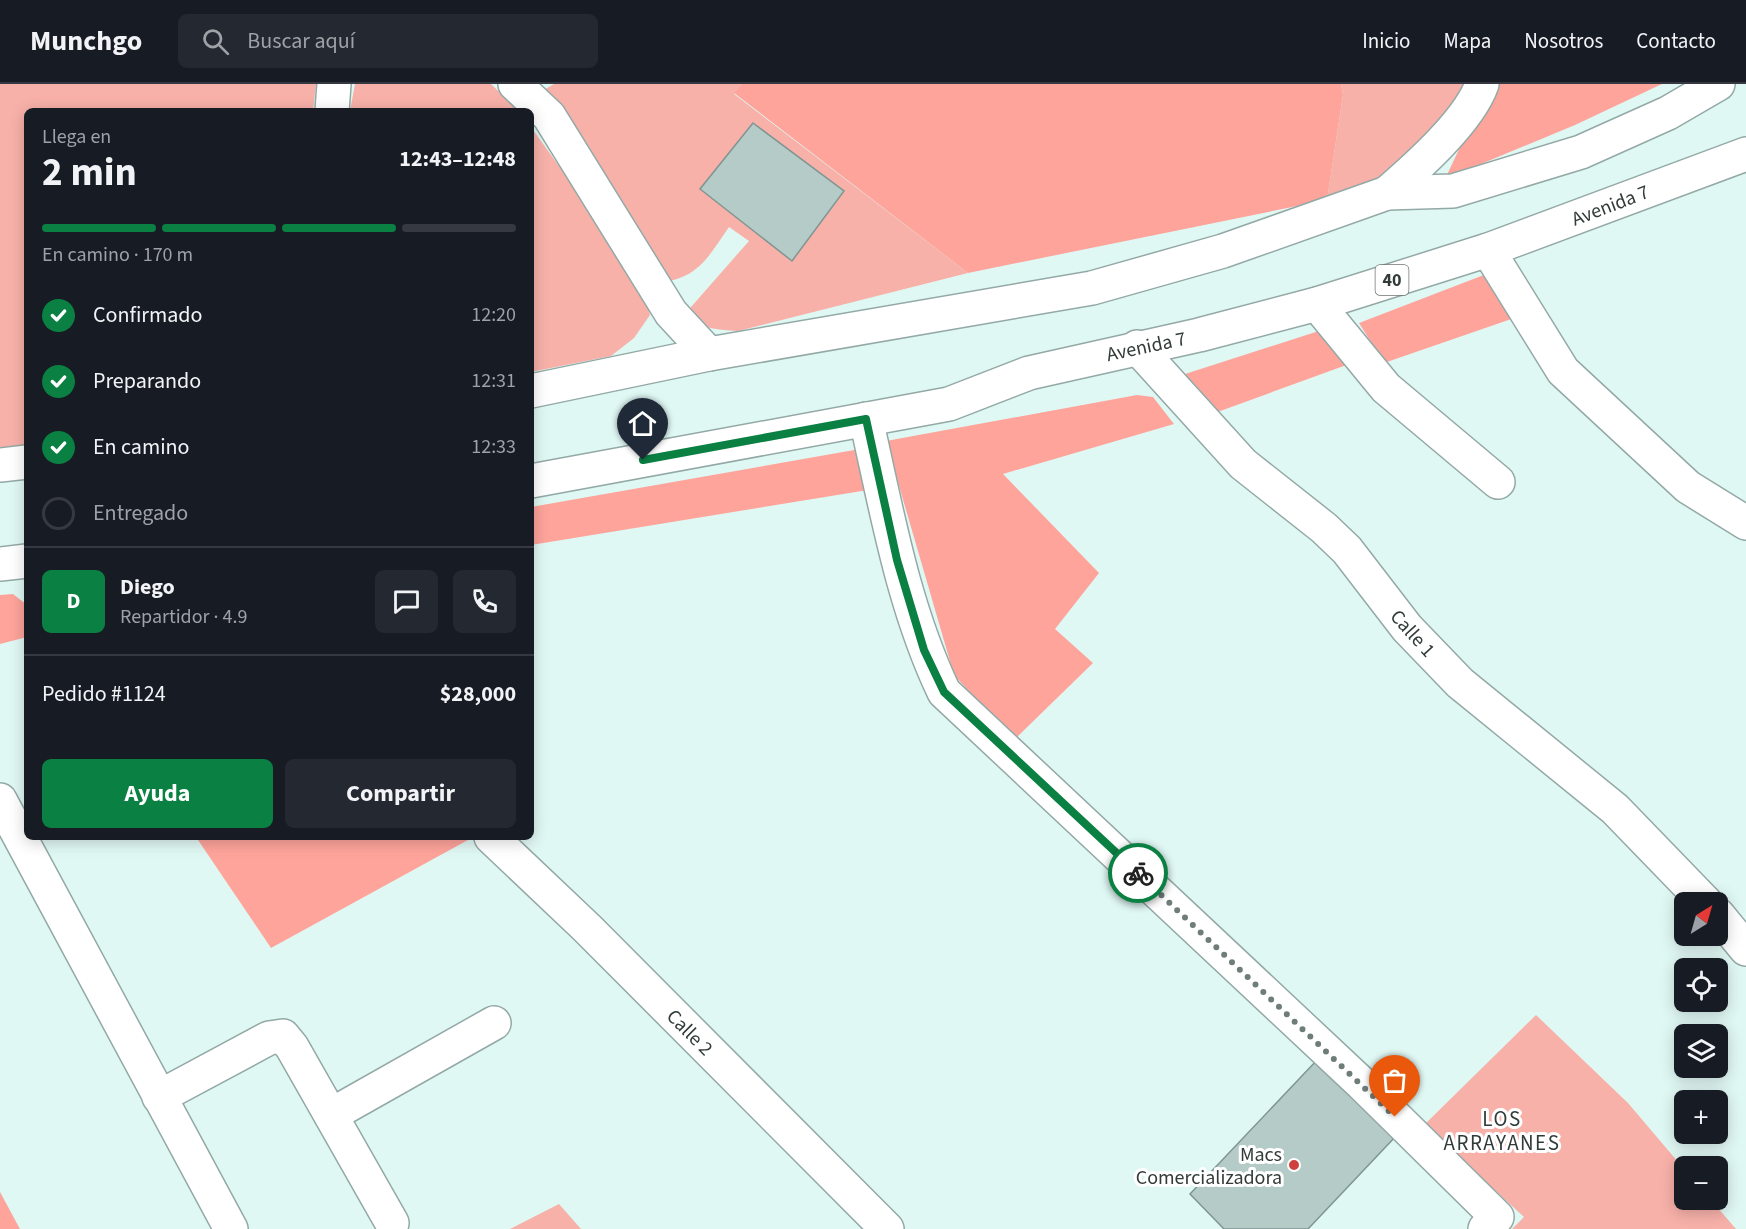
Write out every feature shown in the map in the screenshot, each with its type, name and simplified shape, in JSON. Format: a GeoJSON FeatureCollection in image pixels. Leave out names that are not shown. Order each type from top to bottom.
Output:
{"type":"FeatureCollection","features":[{"type":"Feature","properties":{"kind":"street"},"geometry":{"type":"LineString","coordinates":[[332,108],[334,84]]}},
{"type":"Feature","properties":{"kind":"street"},"geometry":{"type":"LineString","coordinates":[[1388,193],[1420,164],[1477,100],[1482,84]]}},
{"type":"Feature","properties":{"kind":"street"},"geometry":{"type":"LineString","coordinates":[[534,390],[709,354],[1092,288],[1223,251],[1388,193],[1453,191],[1581,152],[1668,113],[1718,84]]}},
{"type":"Feature","properties":{"kind":"street"},"geometry":{"type":"LineString","coordinates":[[526,87],[549,116],[671,313],[709,354]]}},
{"type":"Feature","properties":{"kind":"street","name":"Avenida 7"},"geometry":{"type":"LineString","coordinates":[[534,480],[949,404],[1029,373],[1137,347],[1199,335],[1317,304],[1488,250],[1746,154]]}},
{"type":"Feature","properties":{"kind":"street"},"geometry":{"type":"LineString","coordinates":[[1488,250],[1563,370],[1688,487],[1746,523]]}},
{"type":"Feature","properties":{"kind":"street"},"geometry":{"type":"LineString","coordinates":[[1317,304],[1386,388],[1498,482]]}},
{"type":"Feature","properties":{"kind":"street","name":"Calle 1"},"geometry":{"type":"LineString","coordinates":[[1137,347],[1243,464],[1324,528],[1347,550],[1407,628],[1460,683],[1616,809],[1695,892]]}},
{"type":"Feature","properties":{"kind":"street"},"geometry":{"type":"LineString","coordinates":[[866,419],[897,560],[924,650],[944,692],[1361,1083],[1491,1223]]}},
{"type":"Feature","properties":{"kind":"street"},"geometry":{"type":"LineString","coordinates":[[0,465],[24,462]]}},
{"type":"Feature","properties":{"kind":"street"},"geometry":{"type":"LineString","coordinates":[[0,564],[24,561]]}},
{"type":"Feature","properties":{"kind":"street"},"geometry":{"type":"LineString","coordinates":[[0,800],[231,1229]]}},
{"type":"Feature","properties":{"kind":"street","name":"Calle 2"},"geometry":{"type":"LineString","coordinates":[[494,840],[587,928],[874,1226]]}},
{"type":"Feature","properties":{"kind":"street"},"geometry":{"type":"LineString","coordinates":[[1728,928],[1746,950]]}},
{"type":"Feature","properties":{"kind":"street"},"geometry":{"type":"LineString","coordinates":[[331,1115],[495,1023]]}},
{"type":"Feature","properties":{"kind":"street"},"geometry":{"type":"LineString","coordinates":[[159,1097],[269,1038],[283,1036],[292,1047],[392,1223]]}},
{"type":"Feature","properties":{"kind":"shaded area"},"geometry":{"type":"Polygon","coordinates":[[[0,84],[316,84],[313,108],[24,108],[24,446],[0,449],[0,84]]]}},
{"type":"Feature","properties":{"kind":"shaded area"},"geometry":{"type":"Polygon","coordinates":[[[355,84],[491,84],[516,108],[351,108],[355,84]]]}},
{"type":"Feature","properties":{"kind":"shaded area"},"geometry":{"type":"Polygon","coordinates":[[[554,84],[742,84],[734,94],[968,273],[738,331],[705,326],[689,312],[691,307],[749,241],[729,227],[695,270],[663,282],[540,92],[554,84]]]}},
{"type":"Feature","properties":{"kind":"shaded area"},"geometry":{"type":"Polygon","coordinates":[[[742,84],[1341,84],[1343,95],[1327,200],[968,273],[734,93],[742,84]]]}},
{"type":"Feature","properties":{"kind":"shaded area"},"geometry":{"type":"Polygon","coordinates":[[[1341,84],[1470,84],[1466,94],[1385,176],[1327,200],[1343,95],[1341,84]]]}},
{"type":"Feature","properties":{"kind":"shaded area"},"geometry":{"type":"Polygon","coordinates":[[[1490,84],[1662,84],[1575,125],[1445,179],[1490,84]]]}},
{"type":"Feature","properties":{"kind":"shaded area"},"geometry":{"type":"Polygon","coordinates":[[[534,131],[612,240],[645,295],[650,315],[634,338],[611,356],[534,371],[534,131]]]}},
{"type":"Feature","properties":{"kind":"shaded area"},"geometry":{"type":"Polygon","coordinates":[[[1502,268],[1520,316],[1384,363],[1359,323],[1502,268]]]}},
{"type":"Feature","properties":{"kind":"shaded area"},"geometry":{"type":"Polygon","coordinates":[[[1328,328],[1352,363],[1212,414],[1182,375],[1328,328]]]}},
{"type":"Feature","properties":{"kind":"shaded area"},"geometry":{"type":"Polygon","coordinates":[[[1137,395],[1153,397],[1174,424],[1003,474],[1099,573],[1055,629],[1093,663],[1014,740],[954,675],[886,441],[1137,395]]]}},
{"type":"Feature","properties":{"kind":"shaded area"},"geometry":{"type":"Polygon","coordinates":[[[860,449],[868,490],[534,545],[534,506],[860,449]]]}},
{"type":"Feature","properties":{"kind":"shaded area"},"geometry":{"type":"Polygon","coordinates":[[[13,594],[24,603],[24,638],[0,644],[0,595],[13,594]]]}},
{"type":"Feature","properties":{"kind":"shaded area"},"geometry":{"type":"Polygon","coordinates":[[[198,840],[468,840],[271,948],[198,840]]]}},
{"type":"Feature","properties":{"kind":"shaded area"},"geometry":{"type":"Polygon","coordinates":[[[1536,1015],[1628,1103],[1674,1157],[1674,1210],[1720,1210],[1736,1229],[1512,1229],[1524,1217],[1424,1125],[1536,1015]]]}},
{"type":"Feature","properties":{"kind":"shaded area"},"geometry":{"type":"Polygon","coordinates":[[[0,1192],[20,1229],[0,1229],[0,1192]]]}},
{"type":"Feature","properties":{"kind":"shaded area"},"geometry":{"type":"Polygon","coordinates":[[[559,1204],[581,1229],[510,1229],[559,1204]]]}},
{"type":"Feature","properties":{"kind":"building"},"geometry":{"type":"Polygon","coordinates":[[[753,123],[844,191],[792,261],[700,189],[753,123]]]}},
{"type":"Feature","properties":{"kind":"building","name":"Macs Comercializadora"},"geometry":{"type":"Polygon","coordinates":[[[1317,1060],[1396,1136],[1308,1229],[1224,1229],[1190,1194],[1317,1060]]]}},
{"type":"Feature","properties":{"kind":"way so far"},"geometry":{"type":"LineString","coordinates":[[1138,873],[1395,1117]]}},
{"type":"Feature","properties":{"kind":"place","name":"Macs Comercializadora"},"geometry":{"type":"Point","coordinates":[1294,1165]}},
{"type":"Feature","properties":{"kind":"district","name":"LOS ARRAYANES"},"geometry":{"type":"Point","coordinates":[1502,1131]}},
{"type":"Feature","properties":{"kind":"route"},"geometry":{"type":"LineString","coordinates":[[643,460],[866,419],[897,560],[924,650],[944,692],[1138,873]]}}]}
